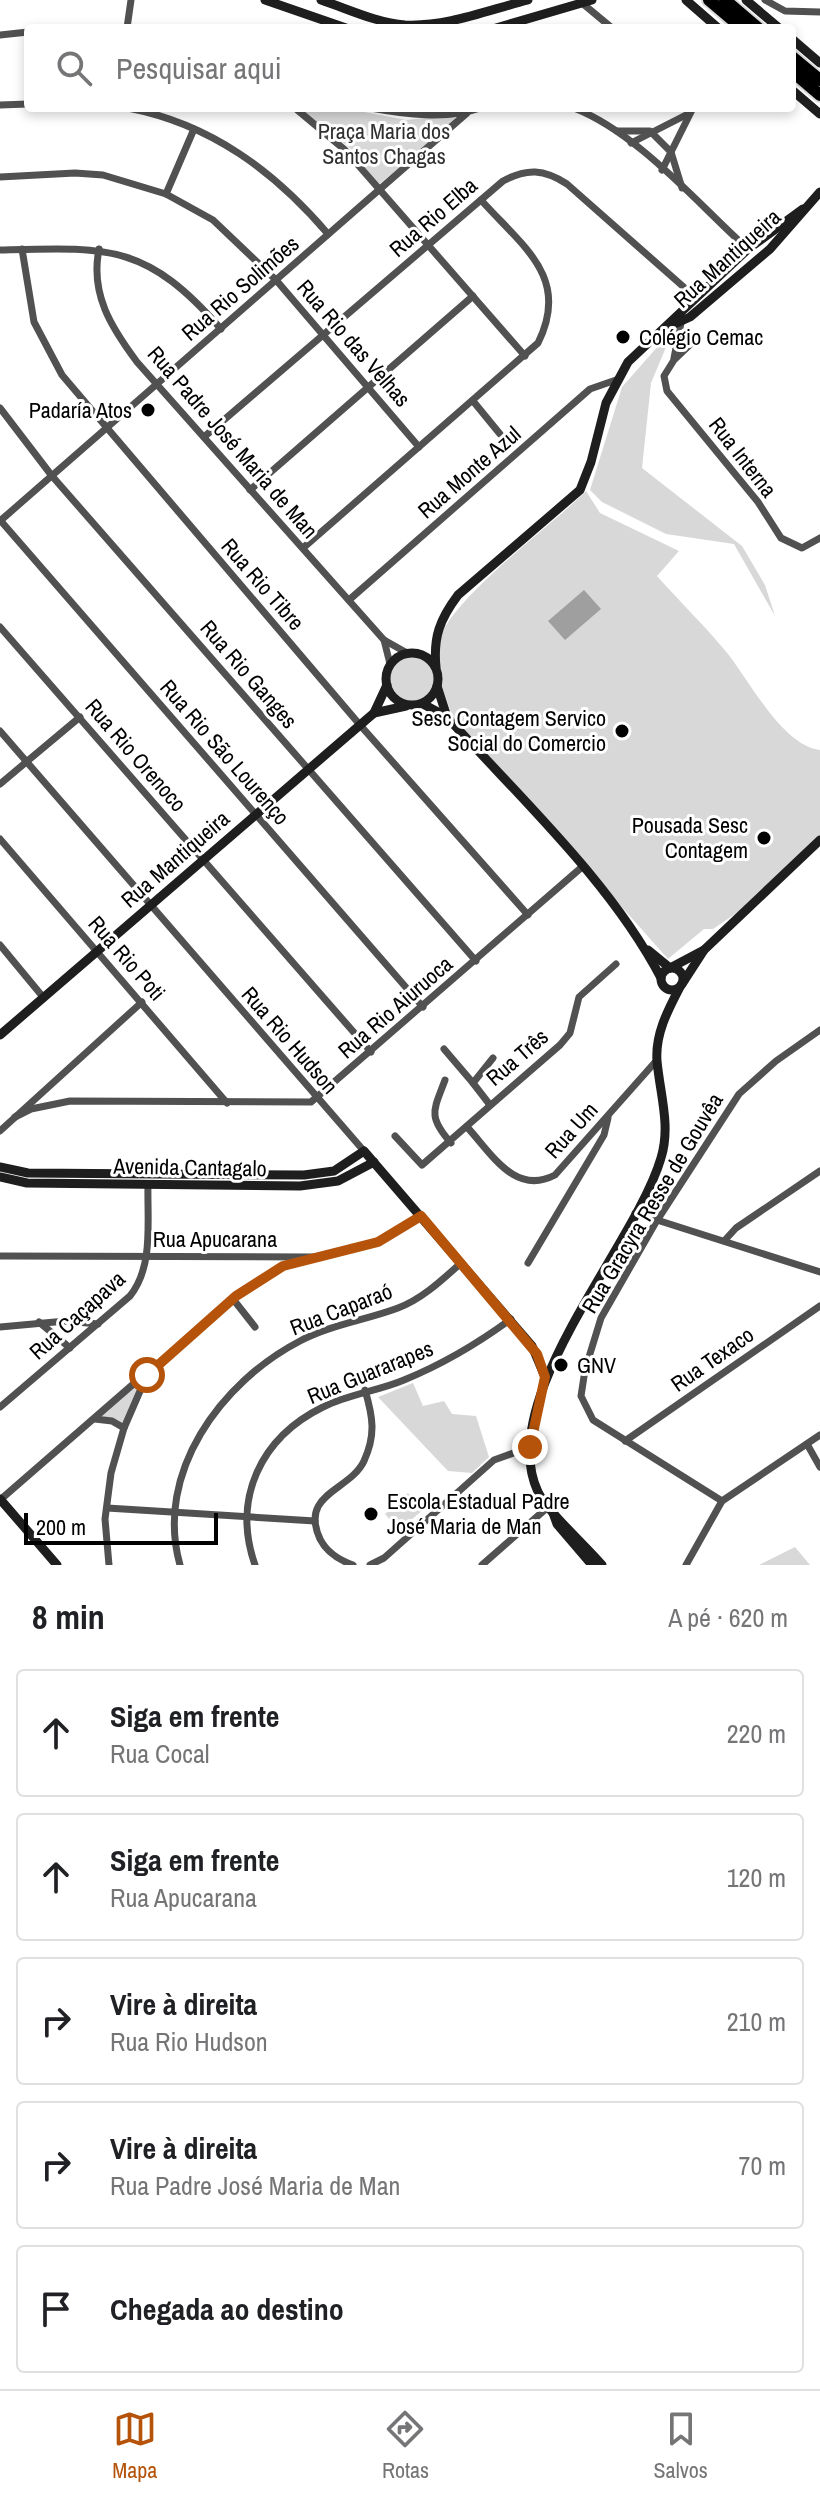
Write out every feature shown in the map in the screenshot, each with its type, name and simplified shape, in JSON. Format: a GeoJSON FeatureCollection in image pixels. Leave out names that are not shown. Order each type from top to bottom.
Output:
{"type":"FeatureCollection","features":[{"type":"Feature","properties":{"kind":"highway"},"geometry":{"type":"LineString","coordinates":[[709,0],[737,24]]}},
{"type":"Feature","properties":{"kind":"highway"},"geometry":{"type":"LineString","coordinates":[[725,0],[753,24]]}},
{"type":"Feature","properties":{"kind":"highway"},"geometry":{"type":"LineString","coordinates":[[796,60],[820,80]]}},
{"type":"Feature","properties":{"kind":"highway"},"geometry":{"type":"LineString","coordinates":[[796,75],[820,97]]}},
{"type":"Feature","properties":{"kind":"highway"},"geometry":{"type":"LineString","coordinates":[[796,83],[820,97]]}},
{"type":"Feature","properties":{"kind":"street"},"geometry":{"type":"LineString","coordinates":[[128,24],[131,0]]}},
{"type":"Feature","properties":{"kind":"street"},"geometry":{"type":"LineString","coordinates":[[265,0],[334,24]]}},
{"type":"Feature","properties":{"kind":"street"},"geometry":{"type":"LineString","coordinates":[[321,0],[399,24]]}},
{"type":"Feature","properties":{"kind":"street"},"geometry":{"type":"LineString","coordinates":[[686,0],[713,24]]}},
{"type":"Feature","properties":{"kind":"street"},"geometry":{"type":"LineString","coordinates":[[746,0],[774,24]]}},
{"type":"Feature","properties":{"kind":"street"},"geometry":{"type":"LineString","coordinates":[[765,0],[785,11],[820,12]]}},
{"type":"Feature","properties":{"kind":"street"},"geometry":{"type":"LineString","coordinates":[[414,24],[450,21],[525,1],[529,12],[506,24]]}},
{"type":"Feature","properties":{"kind":"street"},"geometry":{"type":"LineString","coordinates":[[510,24],[587,2],[608,24]]}},
{"type":"Feature","properties":{"kind":"street"},"geometry":{"type":"LineString","coordinates":[[0,35],[24,32]]}},
{"type":"Feature","properties":{"kind":"street"},"geometry":{"type":"LineString","coordinates":[[796,42],[820,63]]}},
{"type":"Feature","properties":{"kind":"street"},"geometry":{"type":"LineString","coordinates":[[796,93],[820,114]]}},
{"type":"Feature","properties":{"kind":"street"},"geometry":{"type":"LineString","coordinates":[[0,105],[24,104]]}},
{"type":"Feature","properties":{"kind":"street"},"geometry":{"type":"LineString","coordinates":[[145,112],[167,117],[222,141],[276,179],[328,234]]}},
{"type":"Feature","properties":{"kind":"street"},"geometry":{"type":"LineString","coordinates":[[300,112],[345,150],[525,356]]}},
{"type":"Feature","properties":{"kind":"street"},"geometry":{"type":"LineString","coordinates":[[436,112],[467,113]]}},
{"type":"Feature","properties":{"kind":"street"},"geometry":{"type":"LineString","coordinates":[[581,112],[631,143],[748,249]]}},
{"type":"Feature","properties":{"kind":"street"},"geometry":{"type":"LineString","coordinates":[[631,143],[688,112]]}},
{"type":"Feature","properties":{"kind":"street"},"geometry":{"type":"LineString","coordinates":[[662,170],[690,112]]}},
{"type":"Feature","properties":{"kind":"street","name":"Rua Rio Solimões"},"geometry":{"type":"LineString","coordinates":[[0,520],[467,113]]}},
{"type":"Feature","properties":{"kind":"street"},"geometry":{"type":"LineString","coordinates":[[166,194],[194,129]]}},
{"type":"Feature","properties":{"kind":"street"},"geometry":{"type":"LineString","coordinates":[[615,131],[650,131],[671,152],[682,189]]}},
{"type":"Feature","properties":{"kind":"street","name":"Rua Rio Elba"},"geometry":{"type":"LineString","coordinates":[[204,437],[481,200],[518,173],[533,170],[551,173],[695,297]]}},
{"type":"Feature","properties":{"kind":"street","name":"Rua Rio das Velhas"},"geometry":{"type":"LineString","coordinates":[[0,177],[75,173],[103,175],[166,194],[213,220],[276,280],[419,447]]}},
{"type":"Feature","properties":{"kind":"street","name":"Rua Mantiqueira"},"geometry":{"type":"LineString","coordinates":[[668,327],[681,323],[817,194]]}},
{"type":"Feature","properties":{"kind":"street"},"geometry":{"type":"LineString","coordinates":[[303,548],[538,343],[551,308],[550,290],[543,270],[481,200]]}},
{"type":"Feature","properties":{"kind":"street","name":"Rua Mantiqueira"},"geometry":{"type":"LineString","coordinates":[[412,653],[434,639],[444,613],[458,595],[580,490],[616,380],[628,362],[748,249],[782,229]]}},
{"type":"Feature","properties":{"kind":"street","name":"Rua Rio Tibre"},"geometry":{"type":"LineString","coordinates":[[22,249],[34,322],[62,375],[360,725],[528,915]]}},
{"type":"Feature","properties":{"kind":"street"},"geometry":{"type":"LineString","coordinates":[[0,250],[99,249],[159,270],[221,329]]}},
{"type":"Feature","properties":{"kind":"street","name":"Rua Padre José Maria de Man"},"geometry":{"type":"LineString","coordinates":[[99,249],[95,269],[98,295],[106,316],[157,384],[384,640],[412,653]]}},
{"type":"Feature","properties":{"kind":"street"},"geometry":{"type":"LineString","coordinates":[[250,490],[473,296]]}},
{"type":"Feature","properties":{"kind":"street"},"geometry":{"type":"LineString","coordinates":[[679,312],[681,323]]}},
{"type":"Feature","properties":{"kind":"street","name":"Rua Interna"},"geometry":{"type":"LineString","coordinates":[[681,323],[674,360],[664,376],[667,391],[758,502],[781,538],[802,548],[820,538]]}},
{"type":"Feature","properties":{"kind":"street"},"geometry":{"type":"LineString","coordinates":[[674,360],[699,336]]}},
{"type":"Feature","properties":{"kind":"street","name":"Rua Monte Azul"},"geometry":{"type":"LineString","coordinates":[[349,600],[590,389],[616,380]]}},
{"type":"Feature","properties":{"kind":"street"},"geometry":{"type":"LineString","coordinates":[[473,401],[500,434]]}},
{"type":"Feature","properties":{"kind":"street","name":"Rua Rio Ganges"},"geometry":{"type":"LineString","coordinates":[[0,408],[52,476],[476,961]]}},
{"type":"Feature","properties":{"kind":"street","name":"Rua Rio São Lourenço"},"geometry":{"type":"LineString","coordinates":[[0,520],[423,1007]]}},
{"type":"Feature","properties":{"kind":"street","name":"Rua Rio Orenoco"},"geometry":{"type":"LineString","coordinates":[[0,627],[371,1052]]}},
{"type":"Feature","properties":{"kind":"street"},"geometry":{"type":"LineString","coordinates":[[434,639],[436,686],[447,717]]}},
{"type":"Feature","properties":{"kind":"street","name":"Rua Padre José Maria de Man"},"geometry":{"type":"LineString","coordinates":[[384,640],[390,664]]}},
{"type":"Feature","properties":{"kind":"street"},"geometry":{"type":"LineString","coordinates":[[436,667],[412,653],[390,664],[387,685],[397,700],[408,705],[423,704],[447,717],[582,867],[642,945],[662,981],[671,990],[681,986]]}},
{"type":"Feature","properties":{"kind":"street","name":"Rua Mantiqueira"},"geometry":{"type":"LineString","coordinates":[[0,1035],[374,713],[387,685]]}},
{"type":"Feature","properties":{"kind":"street"},"geometry":{"type":"LineString","coordinates":[[423,704],[436,686]]}},
{"type":"Feature","properties":{"kind":"street","name":"Rua Mantiqueira"},"geometry":{"type":"LineString","coordinates":[[374,713],[408,705]]}},
{"type":"Feature","properties":{"kind":"street"},"geometry":{"type":"LineString","coordinates":[[0,784],[80,717]]}},
{"type":"Feature","properties":{"kind":"street","name":"Rua Rio Hudson"},"geometry":{"type":"LineString","coordinates":[[0,731],[511,1319],[532,1346],[545,1377]]}},
{"type":"Feature","properties":{"kind":"street","name":"Rua Rio Poti"},"geometry":{"type":"LineString","coordinates":[[0,839],[227,1103]]}},
{"type":"Feature","properties":{"kind":"street"},"geometry":{"type":"LineString","coordinates":[[594,1563],[550,1510],[535,1484],[530,1447],[545,1377],[635,1213],[664,1149],[665,1109],[657,1060],[666,1015],[704,950],[820,840]]}},
{"type":"Feature","properties":{"kind":"street","name":"Rua Rio Aiuruoca"},"geometry":{"type":"LineString","coordinates":[[318,1098],[582,867]]}},
{"type":"Feature","properties":{"kind":"street"},"geometry":{"type":"LineString","coordinates":[[0,945],[43,997]]}},
{"type":"Feature","properties":{"kind":"street"},"geometry":{"type":"LineString","coordinates":[[642,945],[682,974],[681,986]]}},
{"type":"Feature","properties":{"kind":"street"},"geometry":{"type":"LineString","coordinates":[[666,1015],[662,981],[671,968],[704,950]]}},
{"type":"Feature","properties":{"kind":"street","name":"Rua Três"},"geometry":{"type":"LineString","coordinates":[[395,1136],[422,1165],[451,1143],[560,1045],[570,1033],[579,997],[616,964]]}},
{"type":"Feature","properties":{"kind":"street"},"geometry":{"type":"LineString","coordinates":[[0,1131],[142,1002]]}},
{"type":"Feature","properties":{"kind":"street","name":"Rua Gracyra Resse de Gouvêa"},"geometry":{"type":"LineString","coordinates":[[722,1501],[587,1414],[582,1387],[601,1318],[656,1222],[739,1094],[776,1061],[820,1030]]}},
{"type":"Feature","properties":{"kind":"street"},"geometry":{"type":"LineString","coordinates":[[444,1049],[490,1105]]}},
{"type":"Feature","properties":{"kind":"street"},"geometry":{"type":"LineString","coordinates":[[473,1083],[493,1058]]}},
{"type":"Feature","properties":{"kind":"street","name":"Rua Um"},"geometry":{"type":"LineString","coordinates":[[467,1127],[514,1178],[540,1183],[555,1175],[657,1060]]}},
{"type":"Feature","properties":{"kind":"street"},"geometry":{"type":"LineString","coordinates":[[445,1080],[433,1112],[434,1121],[451,1143]]}},
{"type":"Feature","properties":{"kind":"street"},"geometry":{"type":"LineString","coordinates":[[15,1117],[31,1109],[70,1101],[291,1104],[318,1098]]}},
{"type":"Feature","properties":{"kind":"street"},"geometry":{"type":"LineString","coordinates":[[528,1263],[604,1135],[609,1116]]}},
{"type":"Feature","properties":{"kind":"street","name":"Avenida Cantagalo"},"geometry":{"type":"LineString","coordinates":[[0,1167],[28,1173],[304,1175],[334,1171],[364,1151]]}},
{"type":"Feature","properties":{"kind":"street","name":"Avenida Cantagalo"},"geometry":{"type":"LineString","coordinates":[[0,1177],[27,1183],[300,1186],[338,1181],[374,1162]]}},
{"type":"Feature","properties":{"kind":"street"},"geometry":{"type":"LineString","coordinates":[[725,1240],[736,1228],[820,1171]]}},
{"type":"Feature","properties":{"kind":"street","name":"Rua Caçapava"},"geometry":{"type":"LineString","coordinates":[[0,1407],[141,1283],[146,1257],[148,1184]]}},
{"type":"Feature","properties":{"kind":"street"},"geometry":{"type":"LineString","coordinates":[[635,1213],[820,1272]]}},
{"type":"Feature","properties":{"kind":"street","name":"Rua Apucarana"},"geometry":{"type":"LineString","coordinates":[[0,1256],[316,1257],[378,1242],[421,1216]]}},
{"type":"Feature","properties":{"kind":"street"},"geometry":{"type":"LineString","coordinates":[[57,1565],[0,1499],[233,1299],[283,1266],[316,1257]]}},
{"type":"Feature","properties":{"kind":"street","name":"Rua Caparaó"},"geometry":{"type":"LineString","coordinates":[[180,1565],[175,1511],[178,1485],[207,1422],[247,1379],[299,1341],[400,1308],[425,1294],[461,1263]]}},
{"type":"Feature","properties":{"kind":"street"},"geometry":{"type":"LineString","coordinates":[[233,1299],[255,1327]]}},
{"type":"Feature","properties":{"kind":"street","name":"Rua Texaco"},"geometry":{"type":"LineString","coordinates":[[625,1441],[820,1306]]}},
{"type":"Feature","properties":{"kind":"street","name":"Rua Guararapes"},"geometry":{"type":"LineString","coordinates":[[255,1565],[244,1517],[257,1470],[283,1437],[320,1408],[365,1390],[400,1381],[458,1355],[511,1319]]}},
{"type":"Feature","properties":{"kind":"street"},"geometry":{"type":"LineString","coordinates":[[0,1327],[39,1322],[98,1324]]}},
{"type":"Feature","properties":{"kind":"street"},"geometry":{"type":"LineString","coordinates":[[39,1322],[70,1348]]}},
{"type":"Feature","properties":{"kind":"street"},"geometry":{"type":"LineString","coordinates":[[109,1565],[107,1508],[124,1428],[154,1366]]}},
{"type":"Feature","properties":{"kind":"street"},"geometry":{"type":"LineString","coordinates":[[353,1565],[332,1555],[323,1545],[315,1521],[317,1508],[325,1497],[363,1464],[374,1436],[365,1390]]}},
{"type":"Feature","properties":{"kind":"street"},"geometry":{"type":"LineString","coordinates":[[93,1419],[112,1421],[124,1428]]}},
{"type":"Feature","properties":{"kind":"street"},"geometry":{"type":"LineString","coordinates":[[686,1565],[722,1501],[820,1435]]}},
{"type":"Feature","properties":{"kind":"street"},"geometry":{"type":"LineString","coordinates":[[807,1444],[820,1467]]}},
{"type":"Feature","properties":{"kind":"street"},"geometry":{"type":"LineString","coordinates":[[370,1565],[384,1558],[494,1460],[530,1447]]}},
{"type":"Feature","properties":{"kind":"street"},"geometry":{"type":"LineString","coordinates":[[107,1508],[315,1521]]}},
{"type":"Feature","properties":{"kind":"street"},"geometry":{"type":"LineString","coordinates":[[482,1565],[550,1510]]}},
{"type":"Feature","properties":{"kind":"green space","name":"Praça Maria dos Santos Chagas"},"geometry":{"type":"Polygon","coordinates":[[[303,112],[364,112],[406,120],[452,115],[456,121],[378,185],[351,149],[303,112]]]}},
{"type":"Feature","properties":{"kind":"green space"},"geometry":{"type":"Polygon","coordinates":[[[674,328],[651,383],[642,468],[742,546],[765,585],[775,616],[734,544],[666,534],[602,502],[590,490],[622,387],[674,328]]]}},
{"type":"Feature","properties":{"kind":"green space","name":"Sesc Contagem Servico Social do Comercio"},"geometry":{"type":"Polygon","coordinates":[[[586,491],[600,513],[679,551],[657,576],[728,654],[780,725],[806,746],[820,750],[820,836],[738,912],[713,929],[704,929],[668,959],[452,716],[439,674],[438,645],[459,608],[502,565],[586,491]]]}},
{"type":"Feature","properties":{"kind":"green space"},"geometry":{"type":"Polygon","coordinates":[[[412,657],[428,663],[434,679],[428,695],[412,701],[396,695],[390,679],[396,663],[412,657]]]}},
{"type":"Feature","properties":{"kind":"green space"},"geometry":{"type":"Polygon","coordinates":[[[143,1379],[123,1426],[100,1415],[143,1379]]]}},
{"type":"Feature","properties":{"kind":"green space"},"geometry":{"type":"Polygon","coordinates":[[[413,1383],[423,1406],[444,1401],[452,1414],[476,1416],[489,1457],[472,1473],[448,1471],[378,1397],[413,1383]]]}},
{"type":"Feature","properties":{"kind":"green space"},"geometry":{"type":"Polygon","coordinates":[[[408,1493],[423,1510],[399,1530],[385,1514],[408,1493]]]}},
{"type":"Feature","properties":{"kind":"green space"},"geometry":{"type":"Polygon","coordinates":[[[795,1547],[810,1565],[759,1565],[795,1547]]]}},
{"type":"Feature","properties":{"kind":"shaded area"},"geometry":{"type":"Polygon","coordinates":[[[584,590],[601,609],[565,640],[548,621],[584,590]]]}},
{"type":"Feature","properties":{"kind":"place","name":"Colégio Cemac"},"geometry":{"type":"Point","coordinates":[623,337]}},
{"type":"Feature","properties":{"kind":"place","name":"Padaría Atos"},"geometry":{"type":"Point","coordinates":[148,410]}},
{"type":"Feature","properties":{"kind":"place","name":"Sesc Contagem Servico Social do Comercio"},"geometry":{"type":"Point","coordinates":[622,731]}},
{"type":"Feature","properties":{"kind":"place","name":"Pousada Sesc Contagem"},"geometry":{"type":"Point","coordinates":[764,838]}},
{"type":"Feature","properties":{"kind":"place","name":"GNV"},"geometry":{"type":"Point","coordinates":[561,1365]}},
{"type":"Feature","properties":{"kind":"place","name":"Escola Estadual Padre José Maria de Man"},"geometry":{"type":"Point","coordinates":[371,1514]}},
{"type":"Feature","properties":{"kind":"route"},"geometry":{"type":"LineString","coordinates":[[147,1375],[236,1296],[283,1266],[363,1248],[395,1234],[421,1216],[511,1319],[537,1354],[545,1377],[530,1447]]}}]}
